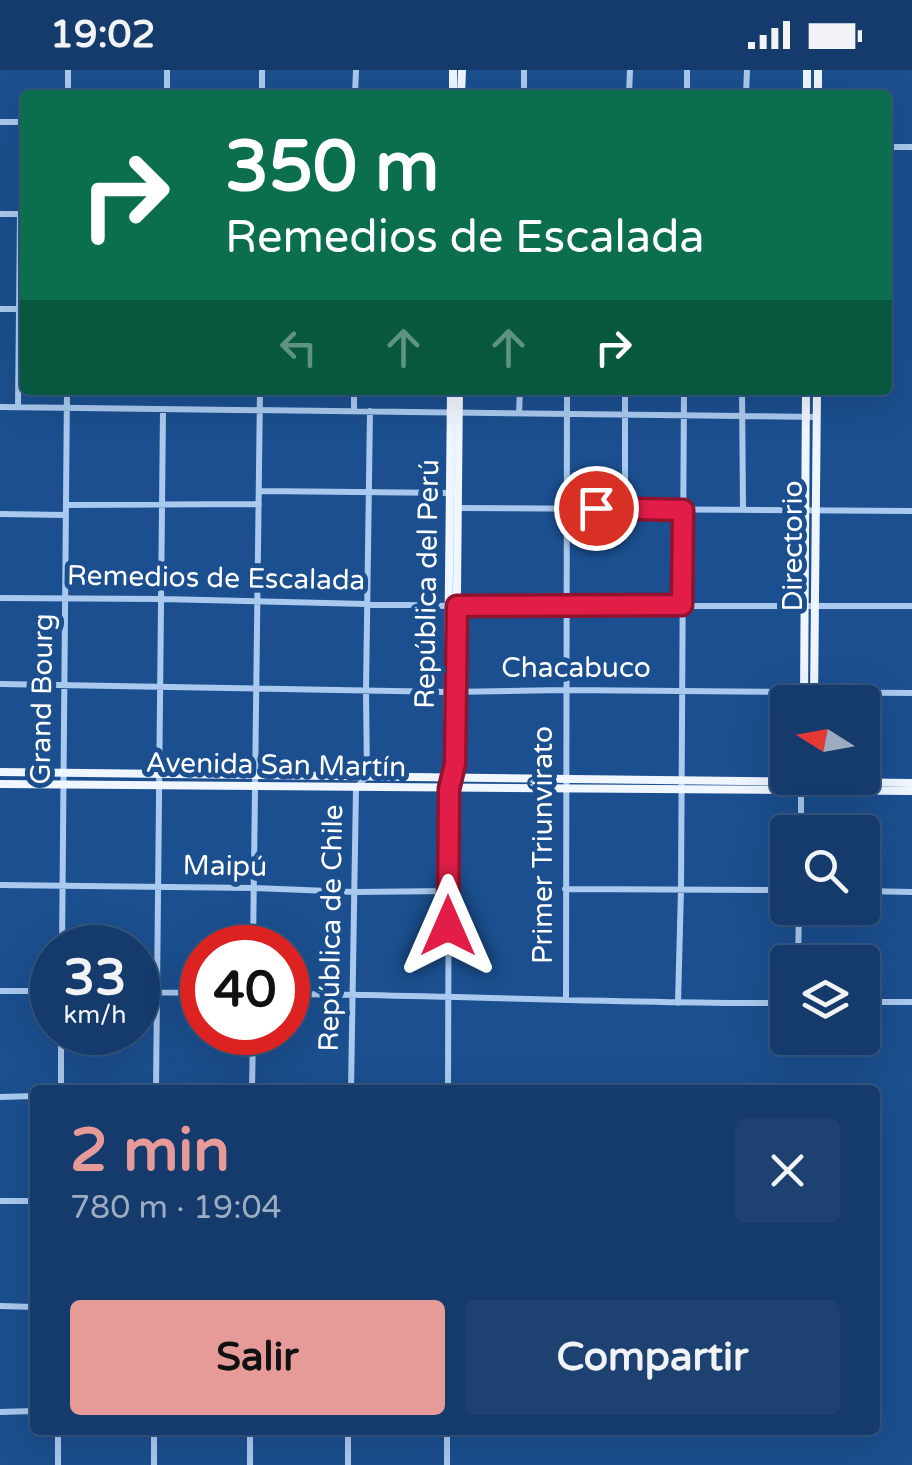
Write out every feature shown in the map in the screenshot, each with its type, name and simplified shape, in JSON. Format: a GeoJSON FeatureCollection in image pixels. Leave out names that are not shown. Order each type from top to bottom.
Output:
{"type":"FeatureCollection","features":[{"type":"Feature","properties":{"kind":"main road","name":"República del Perú"},"geometry":{"type":"LineString","coordinates":[[452,395],[455,412]]}},
{"type":"Feature","properties":{"kind":"main road","name":"República del Perú"},"geometry":{"type":"LineString","coordinates":[[449,789],[455,764],[452,692],[457,395]]}},
{"type":"Feature","properties":{"kind":"main road","name":"Directorio"},"geometry":{"type":"LineString","coordinates":[[806,395],[804,606],[808,685]]}},
{"type":"Feature","properties":{"kind":"main road","name":"Directorio"},"geometry":{"type":"LineString","coordinates":[[810,685],[816,606],[816,395]]}},
{"type":"Feature","properties":{"kind":"main road","name":"Avenida San Martín"},"geometry":{"type":"LineString","coordinates":[[0,772],[770,784]]}},
{"type":"Feature","properties":{"kind":"main road","name":"Avenida San Martín"},"geometry":{"type":"LineString","coordinates":[[880,783],[912,783]]}},
{"type":"Feature","properties":{"kind":"main road","name":"Avenida San Martín"},"geometry":{"type":"LineString","coordinates":[[0,784],[449,789],[565,784]]}},
{"type":"Feature","properties":{"kind":"main road","name":"Avenida San Martín"},"geometry":{"type":"LineString","coordinates":[[880,789],[912,791]]}},
{"type":"Feature","properties":{"kind":"street"},"geometry":{"type":"LineString","coordinates":[[18,407],[20,358]]}},
{"type":"Feature","properties":{"kind":"street","name":"Grand Bourg"},"geometry":{"type":"LineString","coordinates":[[62,925],[67,395]]}},
{"type":"Feature","properties":{"kind":"street"},"geometry":{"type":"LineString","coordinates":[[253,925],[260,395]]}},
{"type":"Feature","properties":{"kind":"street"},"geometry":{"type":"LineString","coordinates":[[354,395],[354,410]]}},
{"type":"Feature","properties":{"kind":"street"},"geometry":{"type":"LineString","coordinates":[[519,412],[520,395]]}},
{"type":"Feature","properties":{"kind":"street","name":"Primer Triunvirato"},"geometry":{"type":"LineString","coordinates":[[566,1000],[567,395]]}},
{"type":"Feature","properties":{"kind":"street"},"geometry":{"type":"LineString","coordinates":[[625,395],[625,509]]}},
{"type":"Feature","properties":{"kind":"street"},"geometry":{"type":"LineString","coordinates":[[678,1004],[684,395]]}},
{"type":"Feature","properties":{"kind":"street"},"geometry":{"type":"LineString","coordinates":[[742,395],[743,510]]}},
{"type":"Feature","properties":{"kind":"street"},"geometry":{"type":"LineString","coordinates":[[0,406],[816,417]]}},
{"type":"Feature","properties":{"kind":"street"},"geometry":{"type":"LineString","coordinates":[[157,925],[163,410]]}},
{"type":"Feature","properties":{"kind":"street","name":"República de Chile"},"geometry":{"type":"LineString","coordinates":[[351,1085],[356,788],[367,776],[370,411]]}},
{"type":"Feature","properties":{"kind":"street"},"geometry":{"type":"LineString","coordinates":[[260,491],[454,493]]}},
{"type":"Feature","properties":{"kind":"street"},"geometry":{"type":"LineString","coordinates":[[66,505],[260,504]]}},
{"type":"Feature","properties":{"kind":"street"},"geometry":{"type":"LineString","coordinates":[[455,508],[912,511]]}},
{"type":"Feature","properties":{"kind":"street"},"geometry":{"type":"LineString","coordinates":[[0,514],[66,515]]}},
{"type":"Feature","properties":{"kind":"street","name":"Remedios de Escalada"},"geometry":{"type":"LineString","coordinates":[[0,598],[453,606],[912,606]]}},
{"type":"Feature","properties":{"kind":"street","name":"Chacabuco"},"geometry":{"type":"LineString","coordinates":[[0,684],[452,692],[682,691],[770,696]]}},
{"type":"Feature","properties":{"kind":"street","name":"Chacabuco"},"geometry":{"type":"LineString","coordinates":[[880,695],[912,693]]}},
{"type":"Feature","properties":{"kind":"street","name":"República del Perú"},"geometry":{"type":"LineString","coordinates":[[448,1085],[449,789]]}},
{"type":"Feature","properties":{"kind":"street","name":"Maipú"},"geometry":{"type":"LineString","coordinates":[[0,886],[448,891]]}},
{"type":"Feature","properties":{"kind":"street"},"geometry":{"type":"LineString","coordinates":[[565,888],[770,890]]}},
{"type":"Feature","properties":{"kind":"street"},"geometry":{"type":"LineString","coordinates":[[880,892],[912,892]]}},
{"type":"Feature","properties":{"kind":"street"},"geometry":{"type":"LineString","coordinates":[[0,991],[30,991]]}},
{"type":"Feature","properties":{"kind":"street"},"geometry":{"type":"LineString","coordinates":[[310,994],[770,1003]]}},
{"type":"Feature","properties":{"kind":"street"},"geometry":{"type":"LineString","coordinates":[[880,1002],[912,1002]]}},
{"type":"Feature","properties":{"kind":"street"},"geometry":{"type":"LineString","coordinates":[[61,1085],[62,1055]]}},
{"type":"Feature","properties":{"kind":"street"},"geometry":{"type":"LineString","coordinates":[[156,1055],[156,1085]]}},
{"type":"Feature","properties":{"kind":"street"},"geometry":{"type":"LineString","coordinates":[[252,1055],[252,1085]]}},
{"type":"Feature","properties":{"kind":"street"},"geometry":{"type":"LineString","coordinates":[[0,1096],[30,1096]]}},
{"type":"Feature","properties":{"kind":"street"},"geometry":{"type":"LineString","coordinates":[[0,1201],[30,1201]]}},
{"type":"Feature","properties":{"kind":"street"},"geometry":{"type":"LineString","coordinates":[[0,1306],[30,1307]]}},
{"type":"Feature","properties":{"kind":"street"},"geometry":{"type":"LineString","coordinates":[[0,1412],[30,1412]]}},
{"type":"Feature","properties":{"kind":"street"},"geometry":{"type":"LineString","coordinates":[[58,1435],[58,1465]]}},
{"type":"Feature","properties":{"kind":"street"},"geometry":{"type":"LineString","coordinates":[[154,1435],[154,1465]]}},
{"type":"Feature","properties":{"kind":"street"},"geometry":{"type":"LineString","coordinates":[[250,1435],[250,1465]]}},
{"type":"Feature","properties":{"kind":"street"},"geometry":{"type":"LineString","coordinates":[[348,1435],[348,1465]]}},
{"type":"Feature","properties":{"kind":"street"},"geometry":{"type":"LineString","coordinates":[[447,1435],[447,1465]]}},
{"type":"Feature","properties":{"kind":"route"},"geometry":{"type":"LineString","coordinates":[[448,926],[457,606],[682,605],[683,510],[596,508]]}}]}
